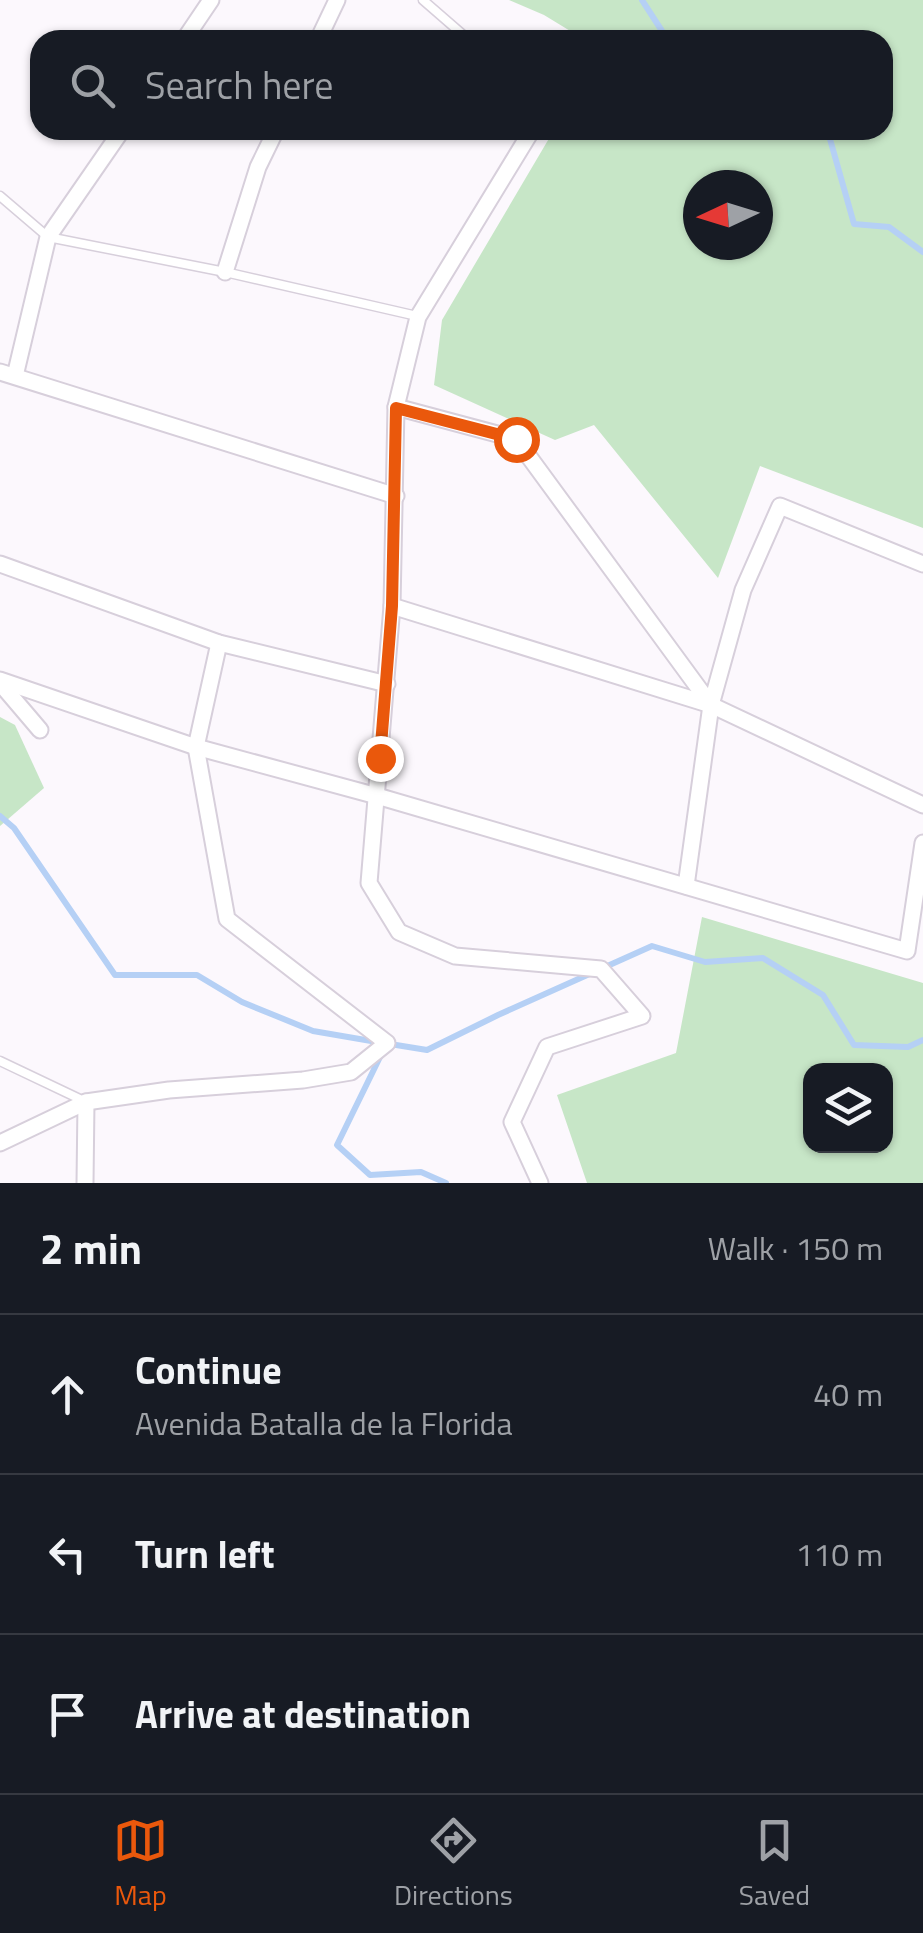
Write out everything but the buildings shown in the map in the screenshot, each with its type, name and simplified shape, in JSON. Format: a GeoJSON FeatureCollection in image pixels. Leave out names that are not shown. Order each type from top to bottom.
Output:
{"type":"FeatureCollection","features":[{"type":"Feature","properties":{"kind":"street"},"geometry":{"type":"LineString","coordinates":[[191,30],[211,0]]}},
{"type":"Feature","properties":{"kind":"street"},"geometry":{"type":"LineString","coordinates":[[323,30],[337,0]]}},
{"type":"Feature","properties":{"kind":"street"},"geometry":{"type":"LineString","coordinates":[[115,140],[48,237],[8,374],[396,496]]}},
{"type":"Feature","properties":{"kind":"street"},"geometry":{"type":"LineString","coordinates":[[225,272],[258,167],[271,140]]}},
{"type":"Feature","properties":{"kind":"street"},"geometry":{"type":"LineString","coordinates":[[526,140],[418,317],[396,408],[392,606],[369,883],[399,932],[454,956],[601,969],[642,1016],[547,1046],[512,1122],[540,1183]]}},
{"type":"Feature","properties":{"kind":"street"},"geometry":{"type":"LineString","coordinates":[[396,408],[516,439],[711,705]]}},
{"type":"Feature","properties":{"kind":"street"},"geometry":{"type":"LineString","coordinates":[[686,886],[711,705],[742,590],[780,506],[923,564]]}},
{"type":"Feature","properties":{"kind":"street"},"geometry":{"type":"LineString","coordinates":[[0,564],[219,643],[387,684]]}},
{"type":"Feature","properties":{"kind":"street"},"geometry":{"type":"LineString","coordinates":[[392,606],[711,705],[923,804]]}},
{"type":"Feature","properties":{"kind":"street"},"geometry":{"type":"LineString","coordinates":[[0,1142],[86,1102],[351,1072],[387,1044],[227,919],[196,747],[219,643]]}},
{"type":"Feature","properties":{"kind":"street"},"geometry":{"type":"LineString","coordinates":[[0,682],[196,747],[378,796],[907,951],[923,843]]}},
{"type":"Feature","properties":{"kind":"street"},"geometry":{"type":"LineString","coordinates":[[0,682],[40,730]]}},
{"type":"Feature","properties":{"kind":"street"},"geometry":{"type":"LineString","coordinates":[[84,1183],[86,1102]]}},
{"type":"Feature","properties":{"kind":"lane"},"geometry":{"type":"LineString","coordinates":[[423,0],[458,30]]}},
{"type":"Feature","properties":{"kind":"lane"},"geometry":{"type":"LineString","coordinates":[[0,196],[48,237],[225,272],[418,317]]}},
{"type":"Feature","properties":{"kind":"lane"},"geometry":{"type":"LineString","coordinates":[[0,1061],[86,1102]]}},
{"type":"Feature","properties":{"kind":"green space"},"geometry":{"type":"Polygon","coordinates":[[[509,0],[923,0],[923,528],[760,466],[718,578],[594,425],[555,440],[434,385],[442,320],[548,140],[893,140],[893,30],[569,30],[509,0]]]}},
{"type":"Feature","properties":{"kind":"green space"},"geometry":{"type":"Polygon","coordinates":[[[0,717],[15,725],[44,788],[0,826],[0,717]]]}},
{"type":"Feature","properties":{"kind":"green space"},"geometry":{"type":"Polygon","coordinates":[[[702,917],[923,983],[923,1183],[587,1183],[557,1095],[676,1053],[702,917]]]}},
{"type":"Feature","properties":{"kind":"waterway"},"geometry":{"type":"LineString","coordinates":[[642,0],[661,30]]}},
{"type":"Feature","properties":{"kind":"waterway"},"geometry":{"type":"LineString","coordinates":[[830,140],[854,224],[889,227],[923,252]]}},
{"type":"Feature","properties":{"kind":"waterway"},"geometry":{"type":"LineString","coordinates":[[0,816],[14,828],[115,975],[197,975],[242,1002],[313,1031],[377,1042]]}},
{"type":"Feature","properties":{"kind":"waterway"},"geometry":{"type":"LineString","coordinates":[[390,1044],[427,1050],[652,946],[705,962],[763,958],[823,995],[854,1045],[908,1047],[923,1040]]}},
{"type":"Feature","properties":{"kind":"waterway"},"geometry":{"type":"LineString","coordinates":[[381,1055],[337,1145],[370,1175],[421,1172],[446,1183]]}},
{"type":"Feature","properties":{"kind":"route"},"geometry":{"type":"LineString","coordinates":[[380,758],[392,606],[396,408],[516,439]]}}]}
